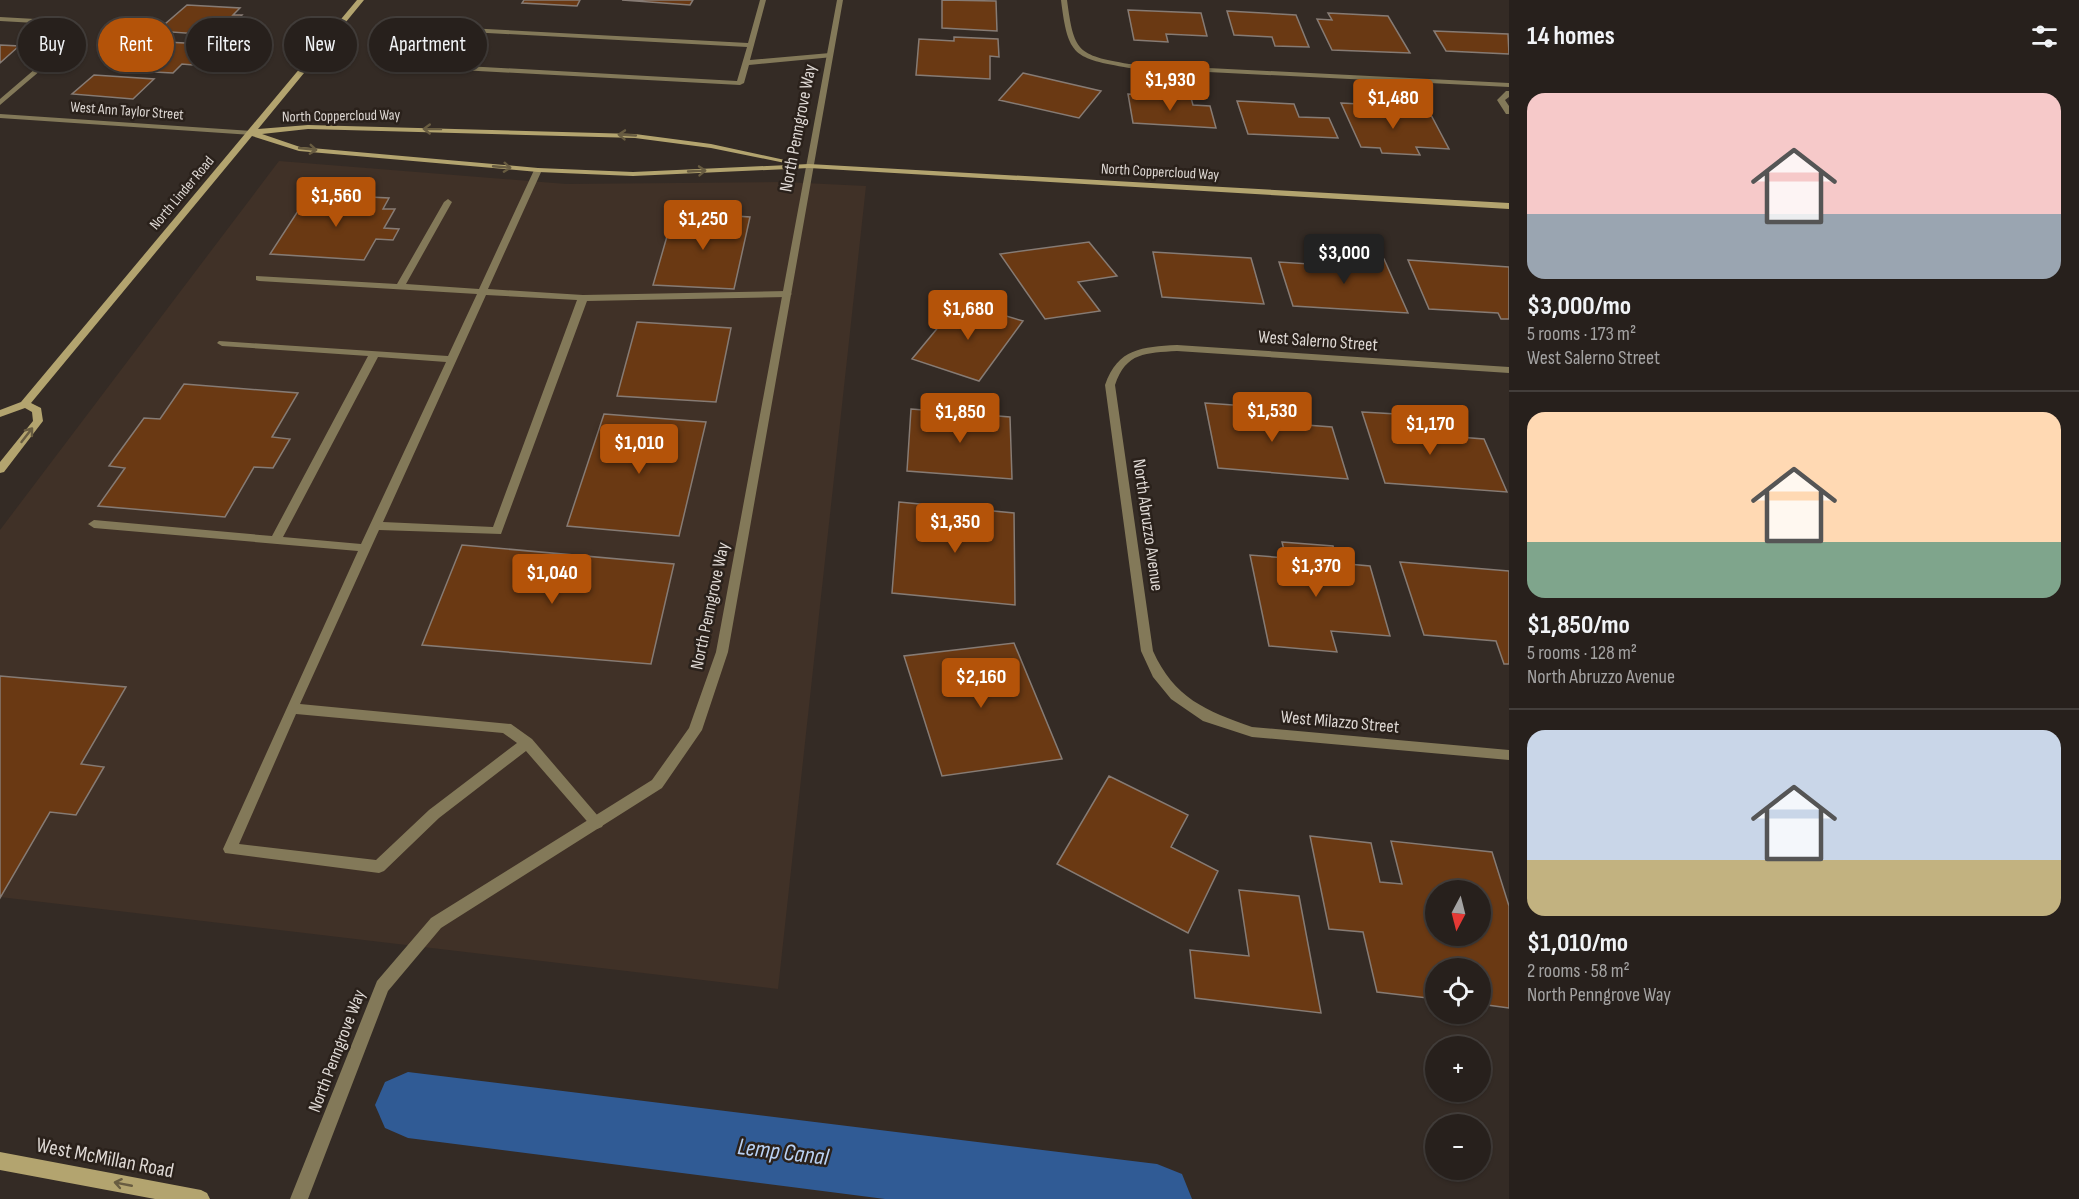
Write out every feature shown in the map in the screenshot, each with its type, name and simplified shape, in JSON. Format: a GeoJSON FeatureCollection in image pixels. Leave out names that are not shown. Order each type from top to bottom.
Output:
{"type":"FeatureCollection","features":[{"type":"Feature","properties":{"kind":"street","name":"North Linder Road"},"geometry":{"type":"LineString","coordinates":[[0,414],[25,404],[361,0]]}},
{"type":"Feature","properties":{"kind":"street"},"geometry":{"type":"LineString","coordinates":[[750,45],[449,29],[424,66],[740,83],[763,0]]}},
{"type":"Feature","properties":{"kind":"street","name":"North Penngrove Way"},"geometry":{"type":"LineString","coordinates":[[298,1199],[382,986],[436,923],[657,784],[695,730],[722,652],[840,0]]}},
{"type":"Feature","properties":{"kind":"street"},"geometry":{"type":"LineString","coordinates":[[1064,0],[1069,40],[1073,48],[1084,56],[1129,66],[1509,85]]}},
{"type":"Feature","properties":{"kind":"street"},"geometry":{"type":"LineString","coordinates":[[0,19],[53,22],[70,27],[72,36],[66,46],[0,103]]}},
{"type":"Feature","properties":{"kind":"street"},"geometry":{"type":"LineString","coordinates":[[746,63],[830,55]]}},
{"type":"Feature","properties":{"kind":"street"},"geometry":{"type":"LineString","coordinates":[[1509,93],[1502,100],[1509,112]]}},
{"type":"Feature","properties":{"kind":"street","name":"West Ann Taylor Street"},"geometry":{"type":"LineString","coordinates":[[0,116],[252,133]]}},
{"type":"Feature","properties":{"kind":"street","name":"North Coppercloud Way"},"geometry":{"type":"LineString","coordinates":[[252,133],[308,127],[635,136],[711,146],[809,166]]}},
{"type":"Feature","properties":{"kind":"street","name":"North Coppercloud Way"},"geometry":{"type":"LineString","coordinates":[[252,133],[299,149],[538,170],[633,174],[809,166],[1509,206]]}},
{"type":"Feature","properties":{"kind":"street"},"geometry":{"type":"LineString","coordinates":[[527,743],[434,814],[379,867],[230,849],[538,170]]}},
{"type":"Feature","properties":{"kind":"street"},"geometry":{"type":"LineString","coordinates":[[400,286],[448,202]]}},
{"type":"Feature","properties":{"kind":"street"},"geometry":{"type":"LineString","coordinates":[[259,278],[582,298],[787,294]]}},
{"type":"Feature","properties":{"kind":"street"},"geometry":{"type":"LineString","coordinates":[[376,526],[497,531],[582,298]]}},
{"type":"Feature","properties":{"kind":"street"},"geometry":{"type":"LineString","coordinates":[[222,343],[452,359]]}},
{"type":"Feature","properties":{"kind":"street","name":"West Salerno Street"},"geometry":{"type":"LineString","coordinates":[[1127,357],[1146,350],[1177,348],[1509,370]]}},
{"type":"Feature","properties":{"kind":"street"},"geometry":{"type":"LineString","coordinates":[[275,540],[375,353]]}},
{"type":"Feature","properties":{"kind":"street","name":"North Abruzzo Avenue"},"geometry":{"type":"LineString","coordinates":[[1127,357],[1114,368],[1110,385],[1147,651],[1157,674],[1176,695]]}},
{"type":"Feature","properties":{"kind":"street"},"geometry":{"type":"LineString","coordinates":[[0,469],[38,421],[38,410],[25,404]]}},
{"type":"Feature","properties":{"kind":"street"},"geometry":{"type":"LineString","coordinates":[[94,524],[366,548]]}},
{"type":"Feature","properties":{"kind":"street","name":"West Milazzo Street"},"geometry":{"type":"LineString","coordinates":[[1176,695],[1208,717],[1252,732],[1509,755]]}},
{"type":"Feature","properties":{"kind":"street"},"geometry":{"type":"LineString","coordinates":[[292,708],[506,728],[527,743],[597,823]]}},
{"type":"Feature","properties":{"kind":"street","name":"West McMillan Road"},"geometry":{"type":"LineString","coordinates":[[0,1161],[201,1199]]}},
{"type":"Feature","properties":{"kind":"shaded area"},"geometry":{"type":"Polygon","coordinates":[[[279,161],[566,184],[784,182],[866,186],[778,989],[0,897],[0,530],[279,161]]]}},
{"type":"Feature","properties":{"kind":"building"},"geometry":{"type":"Polygon","coordinates":[[[524,0],[580,0],[577,6],[522,3],[524,0]]]}},
{"type":"Feature","properties":{"kind":"building"},"geometry":{"type":"Polygon","coordinates":[[[622,0],[693,0],[690,5],[622,0]]]}},
{"type":"Feature","properties":{"kind":"building"},"geometry":{"type":"Polygon","coordinates":[[[942,0],[996,1],[997,31],[942,28],[942,0]]]}},
{"type":"Feature","properties":{"kind":"building"},"geometry":{"type":"Polygon","coordinates":[[[187,5],[240,8],[233,15],[242,15],[239,18],[186,18],[186,33],[174,32],[174,18],[172,18],[187,5]]]}},
{"type":"Feature","properties":{"kind":"building"},"geometry":{"type":"Polygon","coordinates":[[[1128,10],[1201,13],[1207,36],[1166,34],[1168,42],[1134,40],[1128,10]]]}},
{"type":"Feature","properties":{"kind":"building"},"geometry":{"type":"Polygon","coordinates":[[[1227,11],[1296,15],[1309,47],[1275,46],[1272,37],[1234,35],[1227,11]]]}},
{"type":"Feature","properties":{"kind":"building"},"geometry":{"type":"Polygon","coordinates":[[[1328,13],[1388,16],[1410,53],[1332,50],[1317,19],[1332,20],[1328,13]]]}},
{"type":"Feature","properties":{"kind":"building"},"geometry":{"type":"Polygon","coordinates":[[[1434,31],[1508,34],[1509,54],[1446,51],[1434,31]]]}},
{"type":"Feature","properties":{"kind":"building"},"geometry":{"type":"Polygon","coordinates":[[[954,37],[998,39],[999,57],[990,56],[990,79],[916,75],[919,39],[954,41],[954,37]]]}},
{"type":"Feature","properties":{"kind":"building"},"geometry":{"type":"Polygon","coordinates":[[[174,42],[186,43],[186,64],[182,64],[174,72],[174,42]]]}},
{"type":"Feature","properties":{"kind":"building"},"geometry":{"type":"Polygon","coordinates":[[[0,45],[18,46],[18,47],[0,63],[0,45]]]}},
{"type":"Feature","properties":{"kind":"building"},"geometry":{"type":"Polygon","coordinates":[[[1023,73],[1101,91],[1079,118],[999,100],[1023,73]]]}},
{"type":"Feature","properties":{"kind":"building"},"geometry":{"type":"Polygon","coordinates":[[[94,75],[154,79],[133,99],[72,94],[94,75]]]}},
{"type":"Feature","properties":{"kind":"building"},"geometry":{"type":"Polygon","coordinates":[[[1128,94],[1191,98],[1193,105],[1210,106],[1216,128],[1133,123],[1128,94]]]}},
{"type":"Feature","properties":{"kind":"building"},"geometry":{"type":"Polygon","coordinates":[[[1237,101],[1294,104],[1299,117],[1329,118],[1338,138],[1248,134],[1237,101]]]}},
{"type":"Feature","properties":{"kind":"building"},"geometry":{"type":"Polygon","coordinates":[[[1341,103],[1378,105],[1381,113],[1431,115],[1449,149],[1416,147],[1420,155],[1382,153],[1380,148],[1361,147],[1341,103]]]}},
{"type":"Feature","properties":{"kind":"building"},"geometry":{"type":"Polygon","coordinates":[[[309,194],[389,198],[383,209],[395,209],[384,228],[399,229],[393,240],[376,239],[364,260],[270,254],[309,194]]]}},
{"type":"Feature","properties":{"kind":"building"},"geometry":{"type":"Polygon","coordinates":[[[674,212],[750,217],[734,289],[653,285],[674,212]]]}},
{"type":"Feature","properties":{"kind":"building"},"geometry":{"type":"Polygon","coordinates":[[[1089,242],[1117,276],[1078,282],[1100,311],[1045,319],[1000,254],[1089,242]]]}},
{"type":"Feature","properties":{"kind":"building"},"geometry":{"type":"Polygon","coordinates":[[[1153,252],[1251,258],[1264,304],[1162,297],[1153,252]]]}},
{"type":"Feature","properties":{"kind":"building"},"geometry":{"type":"Polygon","coordinates":[[[1321,255],[1384,259],[1408,313],[1293,306],[1279,262],[1325,265],[1321,255]]]}},
{"type":"Feature","properties":{"kind":"building"},"geometry":{"type":"Polygon","coordinates":[[[1408,260],[1509,267],[1509,319],[1501,319],[1498,313],[1429,309],[1408,260]]]}},
{"type":"Feature","properties":{"kind":"building"},"geometry":{"type":"Polygon","coordinates":[[[959,302],[1023,321],[979,381],[912,359],[959,302]]]}},
{"type":"Feature","properties":{"kind":"building"},"geometry":{"type":"Polygon","coordinates":[[[637,322],[731,328],[716,402],[617,396],[637,322]]]}},
{"type":"Feature","properties":{"kind":"building"},"geometry":{"type":"Polygon","coordinates":[[[184,384],[298,393],[272,437],[290,439],[273,468],[254,467],[225,517],[98,506],[125,468],[109,466],[144,418],[160,419],[184,384]]]}},
{"type":"Feature","properties":{"kind":"building"},"geometry":{"type":"Polygon","coordinates":[[[1205,403],[1276,408],[1280,423],[1332,427],[1348,479],[1218,468],[1205,403]]]}},
{"type":"Feature","properties":{"kind":"building"},"geometry":{"type":"Polygon","coordinates":[[[911,409],[1010,417],[1012,479],[907,471],[911,409]]]}},
{"type":"Feature","properties":{"kind":"building"},"geometry":{"type":"Polygon","coordinates":[[[1362,412],[1414,415],[1421,434],[1484,439],[1507,492],[1385,483],[1362,412]]]}},
{"type":"Feature","properties":{"kind":"building"},"geometry":{"type":"Polygon","coordinates":[[[604,414],[706,422],[679,536],[567,526],[604,414]]]}},
{"type":"Feature","properties":{"kind":"building"},"geometry":{"type":"Polygon","coordinates":[[[899,502],[1014,513],[1015,605],[892,593],[899,502]]]}},
{"type":"Feature","properties":{"kind":"building"},"geometry":{"type":"Polygon","coordinates":[[[1282,542],[1333,546],[1337,563],[1370,566],[1390,636],[1331,631],[1337,652],[1269,646],[1250,555],[1286,558],[1282,542]]]}},
{"type":"Feature","properties":{"kind":"building"},"geometry":{"type":"Polygon","coordinates":[[[462,545],[674,564],[651,664],[422,645],[462,545]]]}},
{"type":"Feature","properties":{"kind":"building"},"geometry":{"type":"Polygon","coordinates":[[[1400,562],[1509,571],[1509,664],[1504,664],[1496,641],[1424,635],[1400,562]]]}},
{"type":"Feature","properties":{"kind":"building"},"geometry":{"type":"Polygon","coordinates":[[[1014,643],[1062,759],[942,776],[904,656],[1014,643]]]}},
{"type":"Feature","properties":{"kind":"building"},"geometry":{"type":"Polygon","coordinates":[[[0,676],[126,687],[81,764],[104,767],[76,815],[50,812],[0,898],[0,676]]]}},
{"type":"Feature","properties":{"kind":"building"},"geometry":{"type":"Polygon","coordinates":[[[1109,776],[1188,815],[1171,847],[1218,871],[1188,933],[1057,864],[1109,776]]]}},
{"type":"Feature","properties":{"kind":"building"},"geometry":{"type":"Polygon","coordinates":[[[1310,836],[1371,843],[1380,882],[1402,884],[1391,841],[1492,852],[1509,906],[1509,1008],[1491,1006],[1491,958],[1425,958],[1425,998],[1377,992],[1363,932],[1329,929],[1310,836]]]}},
{"type":"Feature","properties":{"kind":"building"},"geometry":{"type":"Polygon","coordinates":[[[1239,890],[1299,896],[1321,1013],[1195,998],[1190,950],[1249,956],[1239,890]]]}},
{"type":"Feature","properties":{"kind":"waterway","name":"Lemp Canal"},"geometry":{"type":"LineString","coordinates":[[408,1105],[1157,1199]]}}]}
